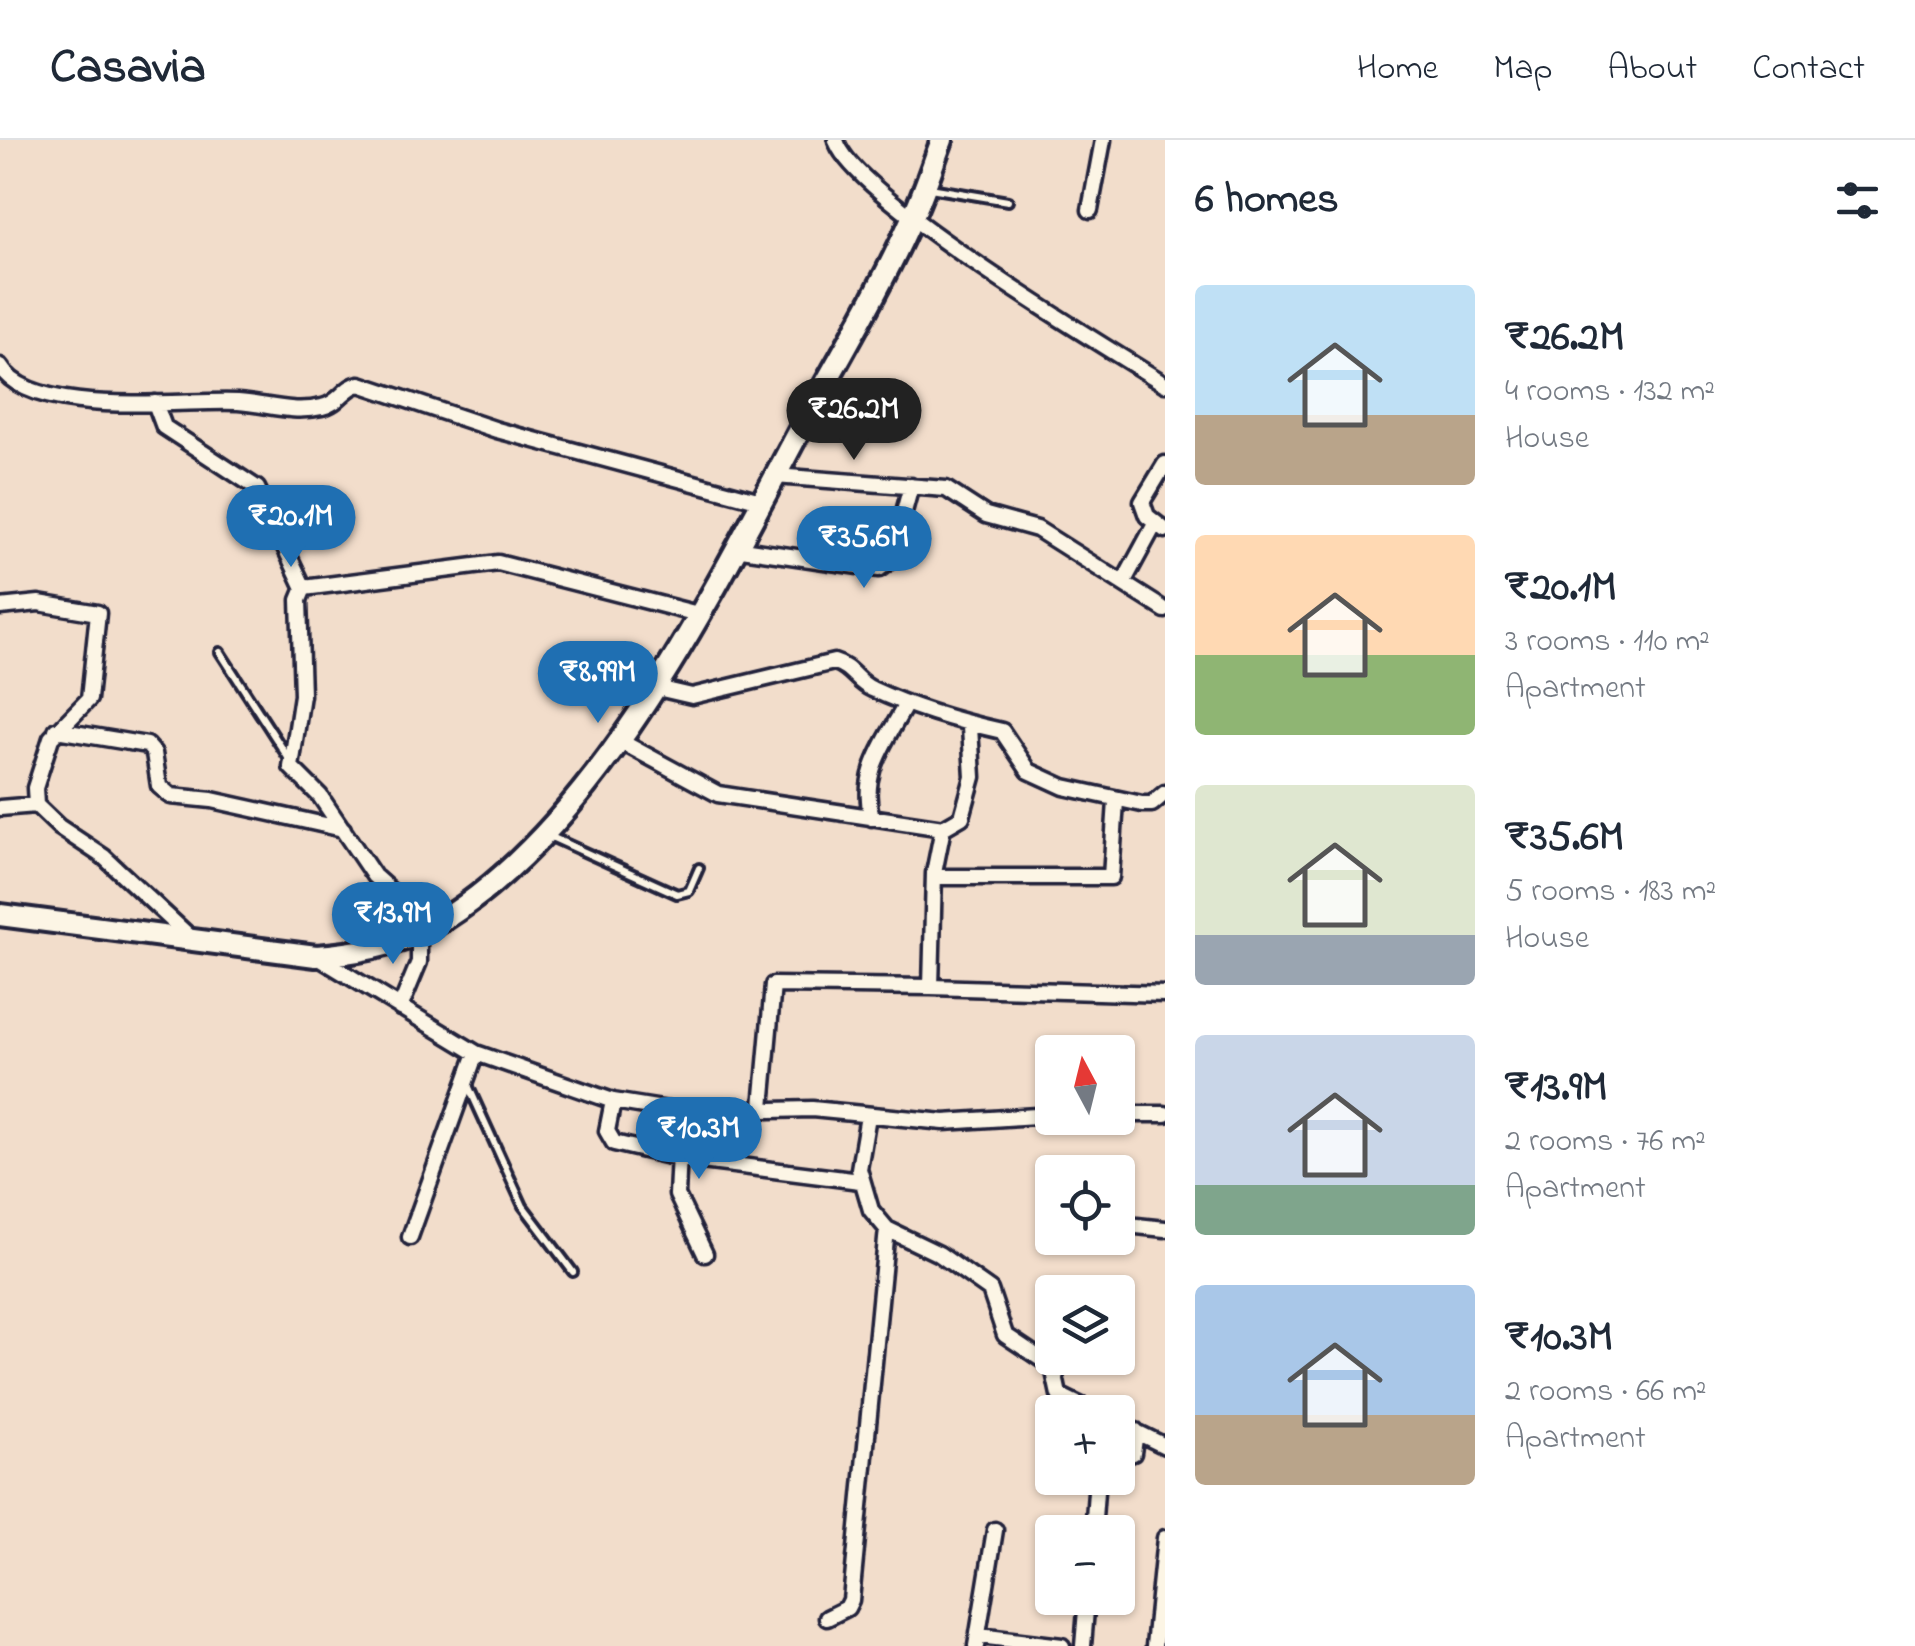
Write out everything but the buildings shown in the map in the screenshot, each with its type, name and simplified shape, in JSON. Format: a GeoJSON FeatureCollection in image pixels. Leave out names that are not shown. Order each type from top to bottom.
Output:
{"type":"FeatureCollection","features":[{"type":"Feature","properties":{"kind":"street"},"geometry":{"type":"LineString","coordinates":[[0,915],[316,956],[338,955],[421,932],[462,906],[544,834],[654,687],[775,476],[912,218],[942,140]]}},
{"type":"Feature","properties":{"kind":"street"},"geometry":{"type":"LineString","coordinates":[[1090,210],[1102,140]]}},
{"type":"Feature","properties":{"kind":"street"},"geometry":{"type":"LineString","coordinates":[[834,141],[886,199],[912,218],[993,276],[1163,379]]}},
{"type":"Feature","properties":{"kind":"street"},"geometry":{"type":"LineString","coordinates":[[0,366],[14,382],[86,404],[235,402],[272,409],[310,409],[332,404],[360,384],[496,430],[761,501]]}},
{"type":"Feature","properties":{"kind":"street"},"geometry":{"type":"LineString","coordinates":[[155,404],[164,427],[257,488],[304,588],[299,600],[302,695],[289,759],[294,773],[320,796],[374,876],[412,906],[421,932],[419,962],[400,1008]]}},
{"type":"Feature","properties":{"kind":"street"},"geometry":{"type":"LineString","coordinates":[[1123,584],[1160,527],[1143,510],[1142,502],[1165,464]]}},
{"type":"Feature","properties":{"kind":"street"},"geometry":{"type":"LineString","coordinates":[[775,476],[946,489],[986,515],[1027,524],[1165,610]]}},
{"type":"Feature","properties":{"kind":"street"},"geometry":{"type":"LineString","coordinates":[[734,548],[879,570],[891,560],[911,486]]}},
{"type":"Feature","properties":{"kind":"street"},"geometry":{"type":"LineString","coordinates":[[304,588],[498,563],[698,614]]}},
{"type":"Feature","properties":{"kind":"street"},"geometry":{"type":"LineString","coordinates":[[0,607],[39,604],[98,613],[90,700],[56,730],[35,788],[36,805],[59,828],[104,856],[191,938]]}},
{"type":"Feature","properties":{"kind":"street"},"geometry":{"type":"LineString","coordinates":[[654,687],[692,696],[834,662],[849,668],[861,684],[906,704],[970,727],[1007,735],[1029,772],[1064,788],[1116,801],[1152,804],[1165,794]]}},
{"type":"Feature","properties":{"kind":"street"},"geometry":{"type":"LineString","coordinates":[[872,818],[865,794],[868,777],[906,704]]}},
{"type":"Feature","properties":{"kind":"street"},"geometry":{"type":"LineString","coordinates":[[618,740],[718,794],[943,828],[962,817],[973,777],[970,727]]}},
{"type":"Feature","properties":{"kind":"street"},"geometry":{"type":"LineString","coordinates":[[56,730],[147,745],[154,754],[159,786],[171,796],[212,800],[343,829]]}},
{"type":"Feature","properties":{"kind":"street"},"geometry":{"type":"LineString","coordinates":[[934,877],[1111,877],[1116,801]]}},
{"type":"Feature","properties":{"kind":"street"},"geometry":{"type":"LineString","coordinates":[[0,808],[36,805]]}},
{"type":"Feature","properties":{"kind":"street"},"geometry":{"type":"LineString","coordinates":[[931,988],[934,877],[943,828]]}},
{"type":"Feature","properties":{"kind":"street"},"geometry":{"type":"LineString","coordinates":[[316,956],[476,1053],[613,1100],[681,1112],[762,1107],[978,1122],[1035,1117]]}},
{"type":"Feature","properties":{"kind":"street"},"geometry":{"type":"LineString","coordinates":[[762,1107],[773,985],[1165,994]]}},
{"type":"Feature","properties":{"kind":"street"},"geometry":{"type":"LineString","coordinates":[[410,1237],[476,1053]]}},
{"type":"Feature","properties":{"kind":"street"},"geometry":{"type":"LineString","coordinates":[[613,1100],[609,1138],[678,1158],[860,1182]]}},
{"type":"Feature","properties":{"kind":"street"},"geometry":{"type":"LineString","coordinates":[[681,1112],[680,1206],[705,1254]]}},
{"type":"Feature","properties":{"kind":"street"},"geometry":{"type":"LineString","coordinates":[[1135,1114],[1165,1114]]}},
{"type":"Feature","properties":{"kind":"street"},"geometry":{"type":"LineString","coordinates":[[868,1116],[860,1182],[870,1210],[886,1228],[939,1254],[990,1290],[1005,1336],[1053,1367],[1059,1395]]}},
{"type":"Feature","properties":{"kind":"street"},"geometry":{"type":"LineString","coordinates":[[1135,1225],[1165,1228]]}},
{"type":"Feature","properties":{"kind":"street"},"geometry":{"type":"LineString","coordinates":[[827,1618],[847,1608],[851,1600],[886,1228]]}},
{"type":"Feature","properties":{"kind":"street"},"geometry":{"type":"LineString","coordinates":[[1135,1442],[1136,1431],[1165,1446]]}},
{"type":"Feature","properties":{"kind":"street"},"geometry":{"type":"LineString","coordinates":[[994,1530],[978,1641],[1062,1646]]}},
{"type":"Feature","properties":{"kind":"street"},"geometry":{"type":"LineString","coordinates":[[1154,1646],[1165,1538]]}},
{"type":"Feature","properties":{"kind":"street"},"geometry":{"type":"LineString","coordinates":[[1083,1646],[1086,1615]]}},
{"type":"Feature","properties":{"kind":"lane"},"geometry":{"type":"LineString","coordinates":[[924,187],[1008,201]]}},
{"type":"Feature","properties":{"kind":"lane"},"geometry":{"type":"LineString","coordinates":[[220,652],[278,749],[289,759]]}},
{"type":"Feature","properties":{"kind":"lane"},"geometry":{"type":"LineString","coordinates":[[544,834],[677,894],[689,890],[700,868]]}},
{"type":"Feature","properties":{"kind":"lane"},"geometry":{"type":"LineString","coordinates":[[466,1080],[523,1206],[574,1272]]}}]}
